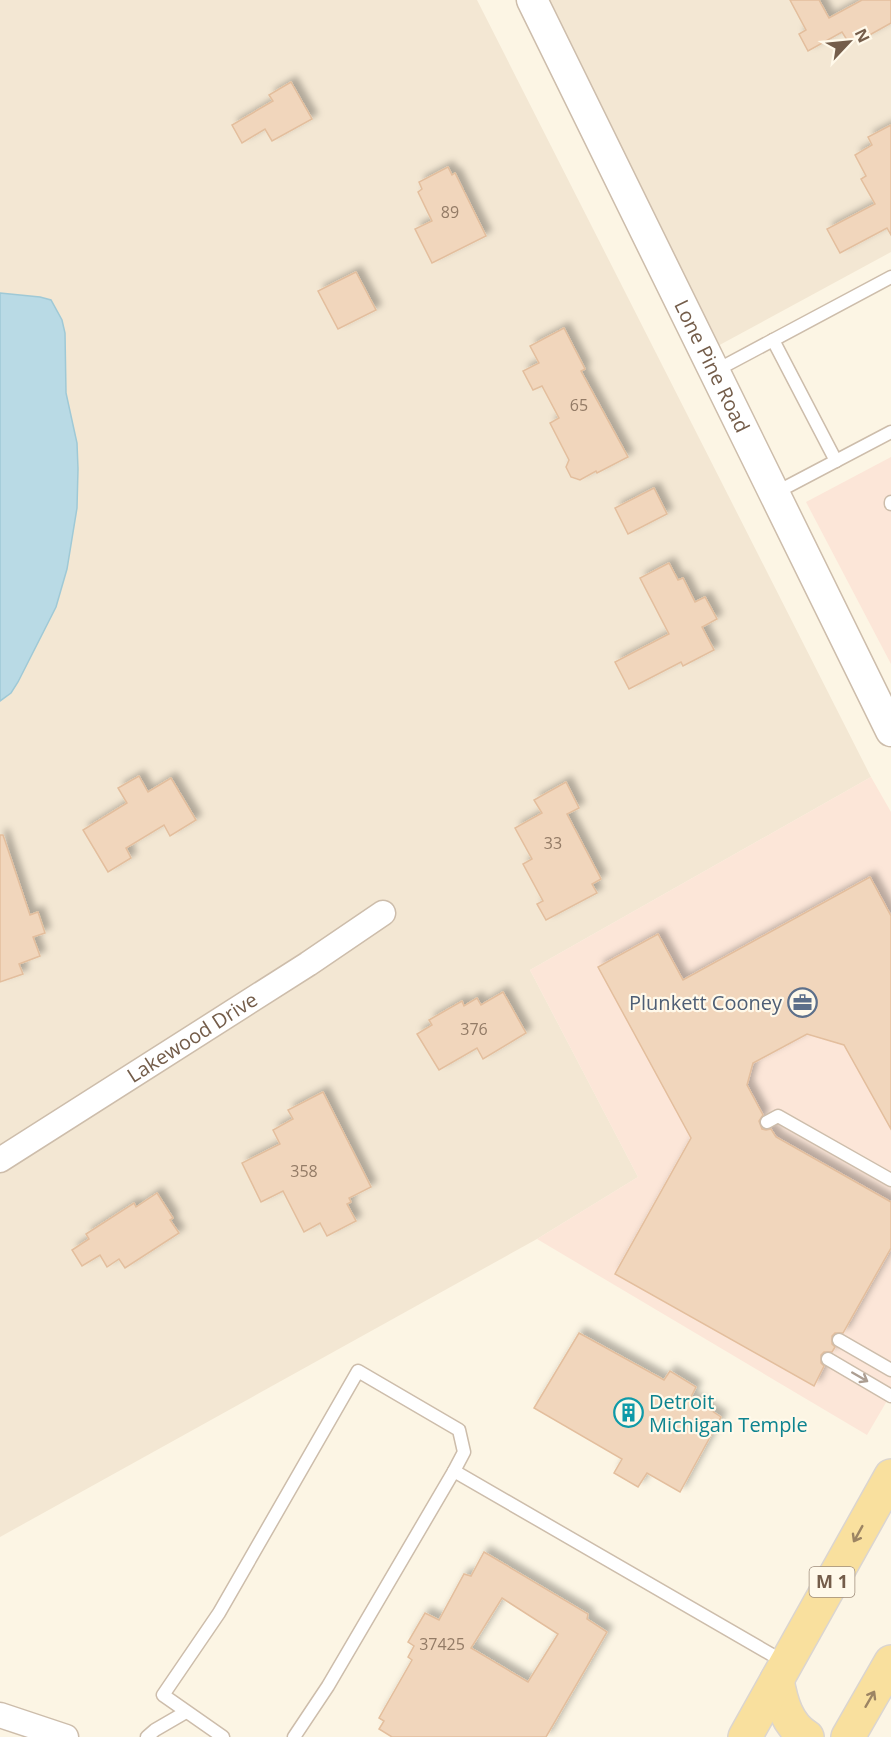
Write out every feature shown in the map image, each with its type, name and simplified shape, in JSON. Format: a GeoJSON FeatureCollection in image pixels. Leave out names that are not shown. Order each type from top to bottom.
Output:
{"type":"FeatureCollection","features":[{"type":"Feature","properties":{"kind":"main road","name":"M 1"},"geometry":{"type":"LineString","coordinates":[[745,1737],[891,1476]]}},
{"type":"Feature","properties":{"kind":"main road"},"geometry":{"type":"LineString","coordinates":[[847,1736],[891,1662]]}},
{"type":"Feature","properties":{"kind":"main road"},"geometry":{"type":"LineString","coordinates":[[782,1672],[780,1700],[791,1722],[807,1737]]}},
{"type":"Feature","properties":{"kind":"street","name":"Lone Pine Road"},"geometry":{"type":"LineString","coordinates":[[532,0],[891,731]]}},
{"type":"Feature","properties":{"kind":"street","name":"Lakewood Drive"},"geometry":{"type":"LineString","coordinates":[[0,1160],[384,913]]}},
{"type":"Feature","properties":{"kind":"street"},"geometry":{"type":"LineString","coordinates":[[0,1715],[66,1737]]}},
{"type":"Feature","properties":{"kind":"lane"},"geometry":{"type":"LineString","coordinates":[[714,371],[891,277]]}},
{"type":"Feature","properties":{"kind":"lane"},"geometry":{"type":"LineString","coordinates":[[773,340],[836,461]]}},
{"type":"Feature","properties":{"kind":"lane"},"geometry":{"type":"LineString","coordinates":[[775,493],[891,432]]}},
{"type":"Feature","properties":{"kind":"lane"},"geometry":{"type":"LineString","coordinates":[[767,1122],[778,1116],[891,1180]]}},
{"type":"Feature","properties":{"kind":"lane"},"geometry":{"type":"LineString","coordinates":[[839,1340],[891,1370]]}},
{"type":"Feature","properties":{"kind":"lane"},"geometry":{"type":"LineString","coordinates":[[828,1359],[891,1396]]}},
{"type":"Feature","properties":{"kind":"lane"},"geometry":{"type":"LineString","coordinates":[[222,1737],[163,1695],[219,1613],[358,1371],[459,1430],[464,1452],[328,1686],[294,1737]]}},
{"type":"Feature","properties":{"kind":"lane"},"geometry":{"type":"LineString","coordinates":[[454,1471],[782,1672]]}},
{"type":"Feature","properties":{"kind":"lane"},"geometry":{"type":"LineString","coordinates":[[147,1737],[186,1712]]}},
{"type":"Feature","properties":{"kind":"shaded area"},"geometry":{"type":"Polygon","coordinates":[[[0,0],[477,0],[871,777],[530,970],[638,1177],[537,1239],[0,1537],[0,0]]]}},
{"type":"Feature","properties":{"kind":"shaded area"},"geometry":{"type":"Polygon","coordinates":[[[540,0],[891,0],[891,252],[714,348],[540,0]]]}},
{"type":"Feature","properties":{"kind":"shaded area"},"geometry":{"type":"Polygon","coordinates":[[[891,457],[891,664],[806,502],[891,457]]]}},
{"type":"Feature","properties":{"kind":"shaded area"},"geometry":{"type":"Polygon","coordinates":[[[871,777],[891,812],[891,1394],[867,1435],[537,1239],[638,1177],[530,970],[871,777]]]}},
{"type":"Feature","properties":{"kind":"water"},"geometry":{"type":"Polygon","coordinates":[[[0,293],[51,300],[62,320],[65,333],[66,393],[77,443],[78,469],[77,508],[67,569],[56,607],[18,682],[11,693],[0,701],[0,293]]]}},
{"type":"Feature","properties":{"kind":"building"},"geometry":{"type":"Polygon","coordinates":[[[790,0],[819,0],[829,18],[862,0],[891,0],[891,23],[866,37],[864,35],[849,43],[842,32],[808,51],[799,34],[806,30],[790,0]]]}},
{"type":"Feature","properties":{"kind":"building"},"geometry":{"type":"Polygon","coordinates":[[[291,82],[312,119],[272,141],[265,129],[242,143],[232,125],[273,101],[269,95],[291,82]]]}},
{"type":"Feature","properties":{"kind":"building"},"geometry":{"type":"Polygon","coordinates":[[[891,125],[891,235],[887,228],[840,253],[827,229],[875,204],[861,179],[866,176],[855,155],[872,145],[868,137],[891,125]]]}},
{"type":"Feature","properties":{"kind":"building"},"geometry":{"type":"Polygon","coordinates":[[[448,167],[452,175],[455,173],[486,236],[432,263],[415,229],[432,221],[418,192],[422,189],[419,182],[448,167]]]}},
{"type":"Feature","properties":{"kind":"building"},"geometry":{"type":"Polygon","coordinates":[[[356,272],[376,310],[338,329],[318,291],[356,272]]]}},
{"type":"Feature","properties":{"kind":"building"},"geometry":{"type":"Polygon","coordinates":[[[564,328],[585,369],[581,371],[628,457],[580,480],[571,477],[566,467],[569,460],[550,423],[559,418],[542,386],[533,390],[523,371],[539,363],[530,346],[564,328]]]}},
{"type":"Feature","properties":{"kind":"building"},"geometry":{"type":"Polygon","coordinates":[[[654,488],[667,514],[628,534],[615,508],[654,488]]]}},
{"type":"Feature","properties":{"kind":"building"},"geometry":{"type":"Polygon","coordinates":[[[669,563],[678,580],[683,578],[695,602],[705,597],[717,619],[702,627],[714,650],[683,666],[681,662],[629,689],[615,662],[669,634],[640,578],[669,563]]]}},
{"type":"Feature","properties":{"kind":"building"},"geometry":{"type":"Polygon","coordinates":[[[139,776],[148,792],[171,778],[196,820],[170,836],[164,825],[126,848],[131,858],[108,872],[83,830],[127,803],[118,788],[139,776]]]}},
{"type":"Feature","properties":{"kind":"building"},"geometry":{"type":"Polygon","coordinates":[[[566,782],[579,808],[567,814],[601,879],[592,884],[597,893],[546,920],[537,904],[543,901],[523,864],[532,859],[515,828],[542,813],[534,800],[566,782]]]}},
{"type":"Feature","properties":{"kind":"building"},"geometry":{"type":"Polygon","coordinates":[[[0,835],[3,835],[30,915],[38,912],[45,933],[33,937],[40,956],[19,964],[23,974],[0,982],[0,835]]]}},
{"type":"Feature","properties":{"kind":"building"},"geometry":{"type":"Polygon","coordinates":[[[870,877],[891,916],[891,1129],[844,1045],[807,1034],[753,1063],[747,1085],[763,1115],[759,1121],[762,1129],[771,1129],[776,1137],[891,1202],[891,1248],[843,1333],[835,1333],[832,1336],[832,1344],[835,1347],[832,1352],[824,1352],[821,1355],[821,1363],[824,1366],[814,1386],[615,1274],[691,1138],[598,967],[658,934],[683,980],[870,877]]]}},
{"type":"Feature","properties":{"kind":"building"},"geometry":{"type":"Polygon","coordinates":[[[503,992],[526,1033],[483,1059],[477,1048],[439,1070],[417,1034],[432,1025],[429,1020],[462,1001],[464,1006],[477,998],[481,1005],[503,992]]]}},
{"type":"Feature","properties":{"kind":"building"},"geometry":{"type":"Polygon","coordinates":[[[323,1092],[371,1187],[349,1198],[351,1202],[347,1204],[356,1221],[327,1236],[320,1223],[304,1232],[283,1191],[261,1202],[242,1163],[280,1144],[273,1130],[293,1119],[288,1110],[323,1092]]]}},
{"type":"Feature","properties":{"kind":"building"},"geometry":{"type":"Polygon","coordinates":[[[157,1193],[173,1218],[170,1220],[179,1233],[125,1268],[119,1259],[107,1267],[100,1255],[82,1266],[72,1250],[89,1239],[86,1234],[134,1203],[136,1207],[157,1193]]]}},
{"type":"Feature","properties":{"kind":"building","name":"Detroit Michigan Temple"},"geometry":{"type":"Polygon","coordinates":[[[579,1333],[664,1380],[670,1371],[696,1387],[691,1397],[721,1417],[680,1492],[647,1473],[638,1487],[614,1473],[622,1459],[534,1408],[579,1333]]]}},
{"type":"Feature","properties":{"kind":"building"},"geometry":{"type":"Polygon","coordinates":[[[484,1552],[588,1614],[587,1619],[607,1632],[546,1737],[392,1737],[379,1729],[384,1721],[379,1718],[412,1660],[408,1657],[414,1646],[408,1642],[425,1613],[439,1620],[464,1574],[471,1576],[484,1552]],[[502,1598],[471,1648],[528,1682],[558,1634],[502,1598]]]}},
{"type":"Feature","properties":{"kind":"place","name":"Plunkett Cooney"},"geometry":{"type":"Point","coordinates":[803,1003]}},
{"type":"Feature","properties":{"kind":"place","name":"Detroit Michigan Temple"},"geometry":{"type":"Point","coordinates":[628,1413]}}]}
